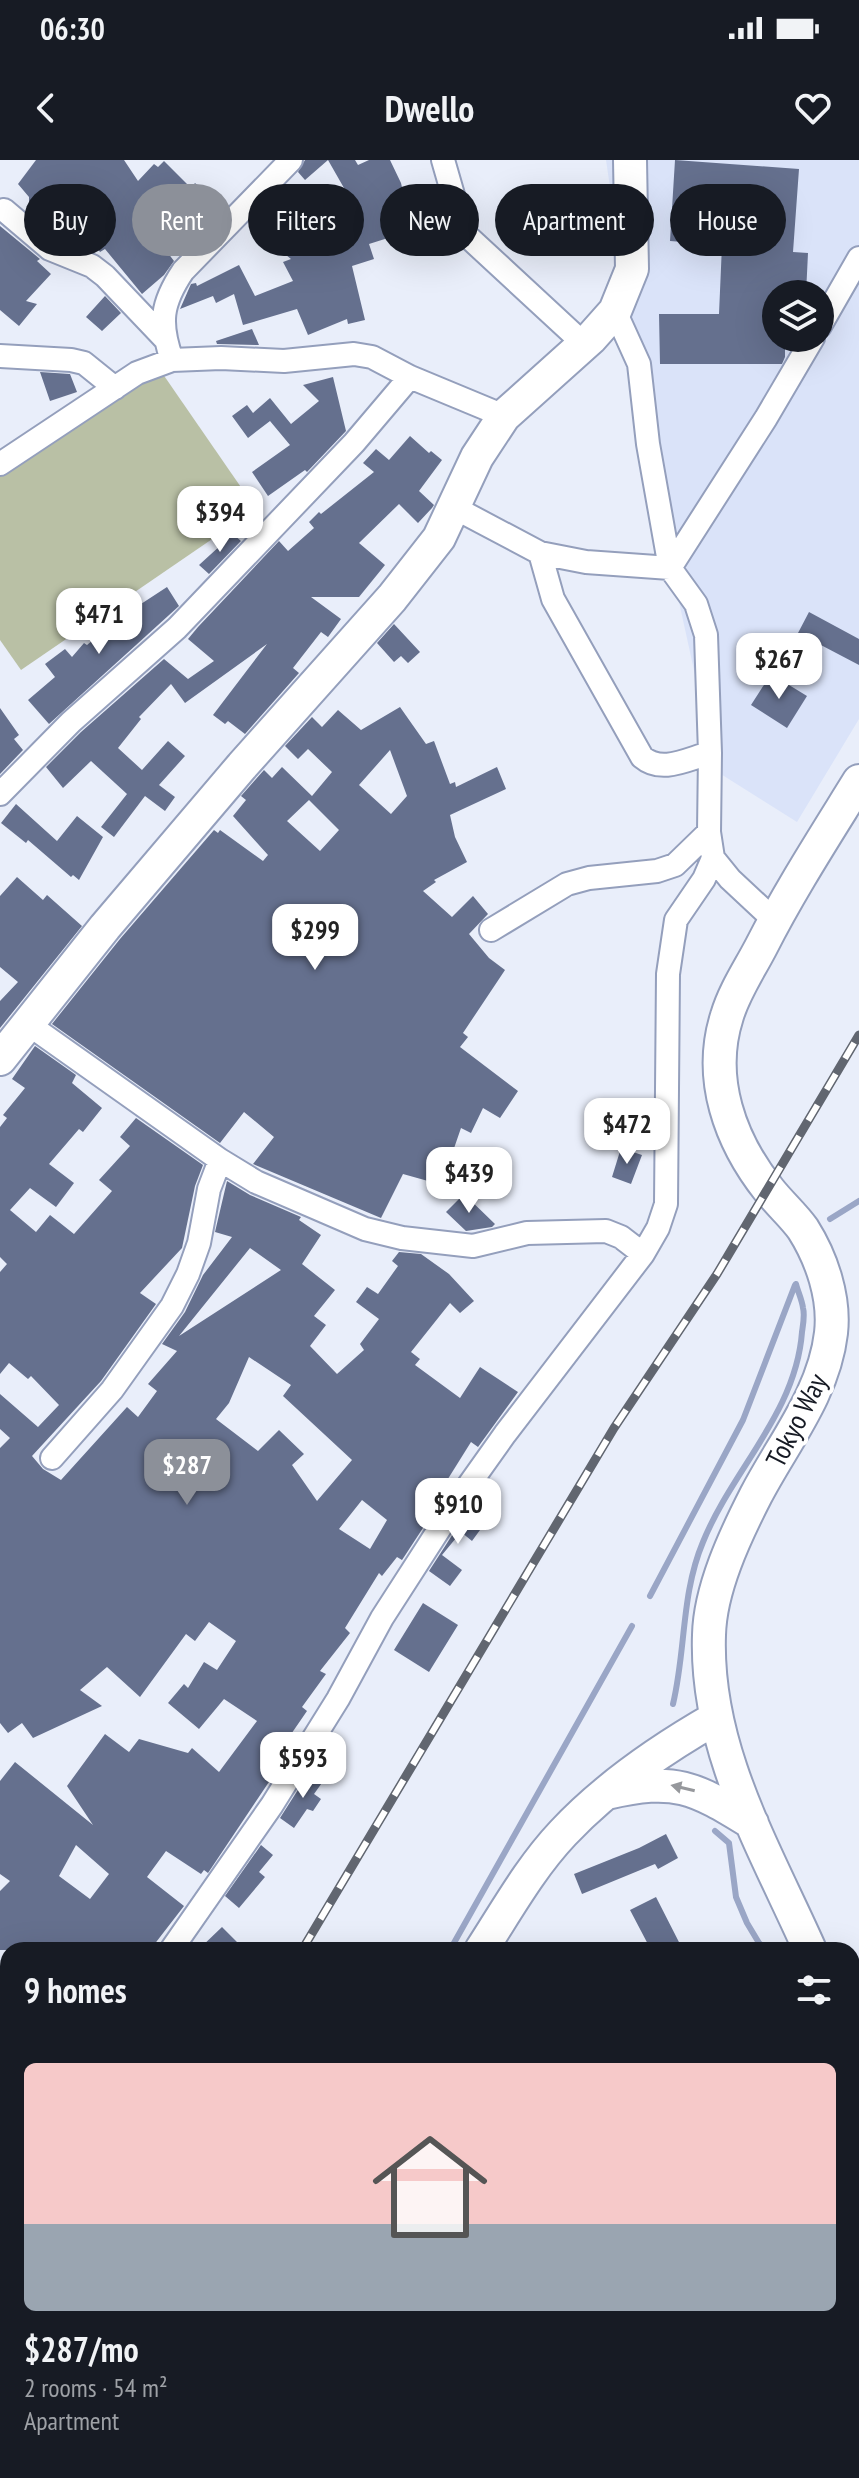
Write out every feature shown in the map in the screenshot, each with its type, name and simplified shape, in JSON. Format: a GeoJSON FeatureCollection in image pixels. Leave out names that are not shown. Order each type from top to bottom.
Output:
{"type":"FeatureCollection","features":[{"type":"Feature","properties":{"kind":"street"},"geometry":{"type":"LineString","coordinates":[[169,350],[162,321],[173,286],[183,271],[291,160]]}},
{"type":"Feature","properties":{"kind":"street"},"geometry":{"type":"LineString","coordinates":[[443,160],[464,233],[584,344]]}},
{"type":"Feature","properties":{"kind":"street"},"geometry":{"type":"LineString","coordinates":[[0,1059],[105,927],[392,598],[439,538],[477,457],[504,416],[584,344],[615,311],[632,269],[630,160]]}},
{"type":"Feature","properties":{"kind":"street"},"geometry":{"type":"LineString","coordinates":[[4,210],[50,249],[99,271],[169,350],[221,358],[284,361],[354,354],[380,360],[410,377],[504,416]]}},
{"type":"Feature","properties":{"kind":"street"},"geometry":{"type":"LineString","coordinates":[[834,302],[859,258]]}},
{"type":"Feature","properties":{"kind":"street"},"geometry":{"type":"LineString","coordinates":[[615,311],[639,364],[648,444],[670,568],[696,604],[706,635],[709,832],[713,858],[730,879],[774,920]]}},
{"type":"Feature","properties":{"kind":"street"},"geometry":{"type":"LineString","coordinates":[[0,464],[169,350]]}},
{"type":"Feature","properties":{"kind":"street"},"geometry":{"type":"LineString","coordinates":[[670,568],[805,352]]}},
{"type":"Feature","properties":{"kind":"street"},"geometry":{"type":"LineString","coordinates":[[0,356],[71,360],[95,369],[115,388]]}},
{"type":"Feature","properties":{"kind":"street"},"geometry":{"type":"LineString","coordinates":[[0,794],[71,722],[177,628],[354,443],[410,377]]}},
{"type":"Feature","properties":{"kind":"street"},"geometry":{"type":"LineString","coordinates":[[455,508],[540,553],[586,562],[670,568]]}},
{"type":"Feature","properties":{"kind":"street"},"geometry":{"type":"LineString","coordinates":[[540,553],[553,599],[642,757],[650,764],[662,767],[710,753]]}},
{"type":"Feature","properties":{"kind":"street","name":"Tokyo Way"},"geometry":{"type":"LineString","coordinates":[[806,1942],[724,1757],[716,1718],[709,1633],[721,1572],[756,1496],[807,1406],[825,1365],[831,1331],[829,1289],[815,1250],[802,1228],[768,1189],[738,1145],[724,1109],[720,1060],[726,1018],[739,987],[774,920],[859,781]]}},
{"type":"Feature","properties":{"kind":"street"},"geometry":{"type":"LineString","coordinates":[[491,930],[567,884],[589,878],[657,871],[675,865],[709,832]]}},
{"type":"Feature","properties":{"kind":"street"},"geometry":{"type":"LineString","coordinates":[[177,1942],[272,1805],[338,1699],[382,1618],[456,1503],[643,1254],[658,1228],[666,1204],[668,974],[676,920],[704,879],[713,858]]}},
{"type":"Feature","properties":{"kind":"street"},"geometry":{"type":"LineString","coordinates":[[28,1024],[220,1160],[256,1182],[365,1229],[402,1238],[473,1246],[527,1233],[606,1231],[621,1237],[643,1254]]}},
{"type":"Feature","properties":{"kind":"street"},"geometry":{"type":"LineString","coordinates":[[52,1458],[112,1390],[172,1306],[199,1243],[209,1189],[220,1160]]}},
{"type":"Feature","properties":{"kind":"street"},"geometry":{"type":"LineString","coordinates":[[486,1942],[544,1855],[563,1832],[649,1758],[716,1718]]}},
{"type":"Feature","properties":{"kind":"street"},"geometry":{"type":"LineString","coordinates":[[607,1793],[635,1786],[668,1785],[705,1793],[752,1823]]}},
{"type":"Feature","properties":{"kind":"shaded area"},"geometry":{"type":"Polygon","coordinates":[[[606,160],[859,160],[859,719],[797,822],[716,771],[655,492],[620,256],[654,256],[654,184],[610,184],[606,160]]]}},
{"type":"Feature","properties":{"kind":"green space"},"geometry":{"type":"Polygon","coordinates":[[[158,367],[256,509],[21,670],[0,640],[0,475],[158,367]]]}},
{"type":"Feature","properties":{"kind":"building"},"geometry":{"type":"Polygon","coordinates":[[[36,160],[124,160],[138,181],[154,164],[158,167],[164,161],[187,184],[132,184],[132,256],[170,256],[174,261],[164,275],[142,294],[111,256],[116,256],[116,184],[24,184],[24,191],[18,184],[36,160]]]}},
{"type":"Feature","properties":{"kind":"building"},"geometry":{"type":"Polygon","coordinates":[[[305,160],[328,160],[305,180],[298,172],[305,160]]]}},
{"type":"Feature","properties":{"kind":"building"},"geometry":{"type":"Polygon","coordinates":[[[328,160],[355,160],[358,165],[369,160],[390,160],[401,184],[380,184],[380,241],[369,244],[374,259],[352,266],[365,320],[348,324],[347,319],[308,335],[297,309],[243,325],[234,294],[216,303],[213,296],[180,309],[191,284],[196,283],[197,286],[239,265],[255,296],[293,281],[283,262],[291,259],[287,256],[364,256],[364,184],[342,184],[328,160]]]}},
{"type":"Feature","properties":{"kind":"building"},"geometry":{"type":"Polygon","coordinates":[[[675,160],[799,169],[793,252],[808,253],[807,280],[762,280],[762,352],[785,352],[782,364],[660,364],[659,314],[719,314],[722,256],[786,256],[786,184],[674,184],[675,160]]]}},
{"type":"Feature","properties":{"kind":"building"},"geometry":{"type":"Polygon","coordinates":[[[0,226],[24,246],[24,256],[36,256],[40,259],[37,261],[51,274],[26,301],[37,304],[19,326],[0,310],[0,226]]]}},
{"type":"Feature","properties":{"kind":"building"},"geometry":{"type":"Polygon","coordinates":[[[105,296],[121,313],[102,331],[86,317],[105,296]]]}},
{"type":"Feature","properties":{"kind":"building"},"geometry":{"type":"Polygon","coordinates":[[[252,329],[259,345],[217,344],[216,341],[252,329]]]}},
{"type":"Feature","properties":{"kind":"building"},"geometry":{"type":"Polygon","coordinates":[[[40,372],[70,374],[77,392],[50,401],[40,372]]]}},
{"type":"Feature","properties":{"kind":"building"},"geometry":{"type":"Polygon","coordinates":[[[333,377],[346,431],[307,472],[305,470],[268,496],[252,472],[290,445],[270,421],[248,438],[232,416],[247,405],[253,413],[270,398],[291,424],[319,401],[303,385],[333,377]]]}},
{"type":"Feature","properties":{"kind":"building"},"geometry":{"type":"Polygon","coordinates":[[[410,436],[442,460],[419,491],[434,505],[432,508],[418,523],[399,504],[359,543],[385,565],[359,597],[311,597],[341,619],[328,637],[321,632],[293,668],[299,673],[245,734],[228,721],[225,724],[213,715],[267,644],[185,703],[171,684],[139,717],[141,719],[118,748],[142,770],[168,741],[185,756],[159,785],[175,797],[165,811],[145,796],[114,837],[101,827],[127,794],[91,761],[63,788],[46,767],[164,659],[188,679],[214,661],[188,639],[198,627],[279,541],[288,551],[314,528],[309,522],[319,512],[321,514],[374,472],[363,463],[376,449],[389,460],[410,436]]]}},
{"type":"Feature","properties":{"kind":"building"},"geometry":{"type":"Polygon","coordinates":[[[233,534],[241,541],[209,574],[199,565],[233,534]]]}},
{"type":"Feature","properties":{"kind":"building"},"geometry":{"type":"Polygon","coordinates":[[[167,587],[179,606],[49,724],[28,700],[55,677],[45,664],[65,649],[72,657],[84,643],[87,645],[121,617],[167,587]]]}},
{"type":"Feature","properties":{"kind":"building"},"geometry":{"type":"Polygon","coordinates":[[[809,612],[859,639],[859,665],[798,633],[809,612]]]}},
{"type":"Feature","properties":{"kind":"building"},"geometry":{"type":"Polygon","coordinates":[[[394,624],[420,652],[408,663],[401,656],[394,662],[377,643],[394,624]]]}},
{"type":"Feature","properties":{"kind":"building"},"geometry":{"type":"Polygon","coordinates":[[[771,674],[807,696],[787,728],[751,705],[771,674]]]}},
{"type":"Feature","properties":{"kind":"building"},"geometry":{"type":"Polygon","coordinates":[[[400,707],[426,744],[434,741],[450,784],[455,782],[456,787],[497,767],[506,789],[450,815],[455,837],[467,862],[434,880],[436,882],[423,891],[452,917],[473,896],[488,914],[469,934],[489,958],[505,970],[463,1033],[468,1037],[460,1047],[518,1091],[500,1118],[483,1108],[471,1133],[461,1128],[451,1157],[437,1152],[428,1181],[403,1174],[381,1218],[253,1164],[274,1137],[244,1112],[220,1143],[52,1024],[214,830],[218,833],[220,830],[263,861],[268,855],[233,816],[246,800],[241,796],[264,770],[272,778],[282,767],[312,796],[332,772],[308,749],[298,759],[285,746],[312,717],[322,727],[338,710],[361,730],[400,707]],[[390,750],[359,785],[391,814],[407,796],[390,750]],[[309,800],[287,821],[320,851],[339,830],[309,800]]]}},
{"type":"Feature","properties":{"kind":"building"},"geometry":{"type":"Polygon","coordinates":[[[0,708],[19,735],[14,739],[23,750],[0,774],[0,708]]]}},
{"type":"Feature","properties":{"kind":"building"},"geometry":{"type":"Polygon","coordinates":[[[16,804],[57,841],[77,816],[103,837],[79,880],[1,823],[16,804]]]}},
{"type":"Feature","properties":{"kind":"building"},"geometry":{"type":"Polygon","coordinates":[[[17,877],[43,900],[47,895],[82,926],[0,1028],[0,1001],[18,982],[0,967],[0,896],[17,877]]]}},
{"type":"Feature","properties":{"kind":"building"},"geometry":{"type":"Polygon","coordinates":[[[35,1046],[76,1075],[72,1083],[102,1108],[83,1132],[79,1129],[49,1164],[74,1183],[56,1207],[30,1188],[10,1210],[36,1232],[50,1215],[74,1234],[112,1191],[99,1180],[130,1146],[120,1137],[136,1118],[203,1165],[195,1186],[182,1248],[140,1293],[156,1304],[101,1381],[32,1456],[43,1469],[61,1480],[127,1407],[138,1417],[157,1391],[148,1384],[177,1351],[162,1344],[185,1312],[203,1275],[232,1237],[215,1232],[227,1181],[250,1195],[301,1217],[299,1220],[321,1235],[302,1264],[335,1290],[314,1316],[326,1325],[310,1346],[337,1374],[364,1350],[360,1344],[379,1319],[356,1302],[367,1287],[378,1294],[398,1266],[392,1261],[399,1252],[421,1254],[449,1274],[474,1301],[460,1313],[450,1303],[411,1352],[420,1359],[415,1365],[460,1398],[480,1367],[518,1392],[478,1447],[471,1442],[446,1482],[451,1484],[449,1488],[402,1560],[397,1557],[382,1576],[379,1573],[345,1628],[350,1633],[320,1671],[326,1674],[302,1707],[307,1711],[276,1756],[283,1761],[208,1873],[204,1870],[201,1874],[166,1851],[147,1877],[184,1906],[156,1942],[0,1942],[0,1891],[10,1881],[0,1874],[0,1781],[15,1762],[93,1825],[67,1786],[105,1734],[129,1752],[139,1739],[188,1753],[192,1748],[219,1772],[257,1721],[224,1699],[199,1729],[168,1703],[184,1684],[188,1688],[204,1662],[217,1670],[236,1641],[209,1622],[195,1641],[186,1634],[140,1697],[107,1667],[80,1690],[102,1706],[33,1738],[22,1723],[8,1733],[0,1723],[0,1448],[10,1438],[0,1429],[0,1394],[38,1427],[59,1405],[31,1376],[28,1379],[9,1363],[0,1374],[0,1272],[7,1264],[0,1257],[0,1127],[7,1118],[3,1115],[25,1088],[12,1079],[35,1046]],[[250,1248],[179,1336],[281,1270],[250,1248]],[[249,1357],[229,1403],[216,1419],[258,1451],[279,1430],[304,1454],[292,1465],[317,1501],[352,1460],[283,1396],[291,1385],[249,1357]],[[362,1500],[339,1529],[370,1549],[387,1520],[362,1500]],[[76,1845],[59,1876],[90,1899],[109,1874],[76,1845]]]}},
{"type":"Feature","properties":{"kind":"building"},"geometry":{"type":"Polygon","coordinates":[[[621,1148],[642,1155],[631,1184],[612,1177],[621,1148]]]}},
{"type":"Feature","properties":{"kind":"building"},"geometry":{"type":"Polygon","coordinates":[[[464,1194],[495,1224],[492,1227],[466,1231],[446,1212],[464,1194]]]}},
{"type":"Feature","properties":{"kind":"building"},"geometry":{"type":"Polygon","coordinates":[[[471,1506],[488,1519],[472,1541],[461,1532],[442,1555],[462,1570],[450,1586],[429,1571],[471,1506]]]}},
{"type":"Feature","properties":{"kind":"building"},"geometry":{"type":"Polygon","coordinates":[[[423,1603],[458,1625],[429,1672],[394,1650],[423,1603]]]}},
{"type":"Feature","properties":{"kind":"building"},"geometry":{"type":"Polygon","coordinates":[[[310,1771],[324,1780],[314,1794],[321,1799],[313,1811],[307,1809],[294,1828],[280,1818],[310,1771]]]}},
{"type":"Feature","properties":{"kind":"building"},"geometry":{"type":"Polygon","coordinates":[[[666,1834],[678,1858],[658,1869],[655,1864],[582,1894],[574,1874],[666,1834]]]}},
{"type":"Feature","properties":{"kind":"building"},"geometry":{"type":"Polygon","coordinates":[[[261,1845],[273,1855],[259,1872],[265,1877],[239,1908],[225,1896],[261,1845]]]}},
{"type":"Feature","properties":{"kind":"building"},"geometry":{"type":"Polygon","coordinates":[[[656,1897],[679,1942],[647,1942],[630,1910],[656,1897]]]}},
{"type":"Feature","properties":{"kind":"building"},"geometry":{"type":"Polygon","coordinates":[[[222,1927],[237,1942],[206,1942],[222,1927]]]}},
{"type":"Feature","properties":{"kind":"waterway"},"geometry":{"type":"LineString","coordinates":[[830,1219],[859,1201]]}},
{"type":"Feature","properties":{"kind":"waterway"},"geometry":{"type":"LineString","coordinates":[[673,1704],[687,1602],[703,1542],[715,1516],[776,1415],[797,1361],[804,1314],[796,1284]]}},
{"type":"Feature","properties":{"kind":"waterway"},"geometry":{"type":"LineString","coordinates":[[650,1596],[743,1420],[795,1285]]}},
{"type":"Feature","properties":{"kind":"waterway"},"geometry":{"type":"LineString","coordinates":[[454,1942],[632,1626]]}},
{"type":"Feature","properties":{"kind":"waterway"},"geometry":{"type":"LineString","coordinates":[[715,1831],[729,1843],[736,1897],[758,1942]]}},
{"type":"Feature","properties":{"kind":"railway"},"geometry":{"type":"LineString","coordinates":[[307,1942],[614,1428],[717,1274],[859,1035]]}}]}
